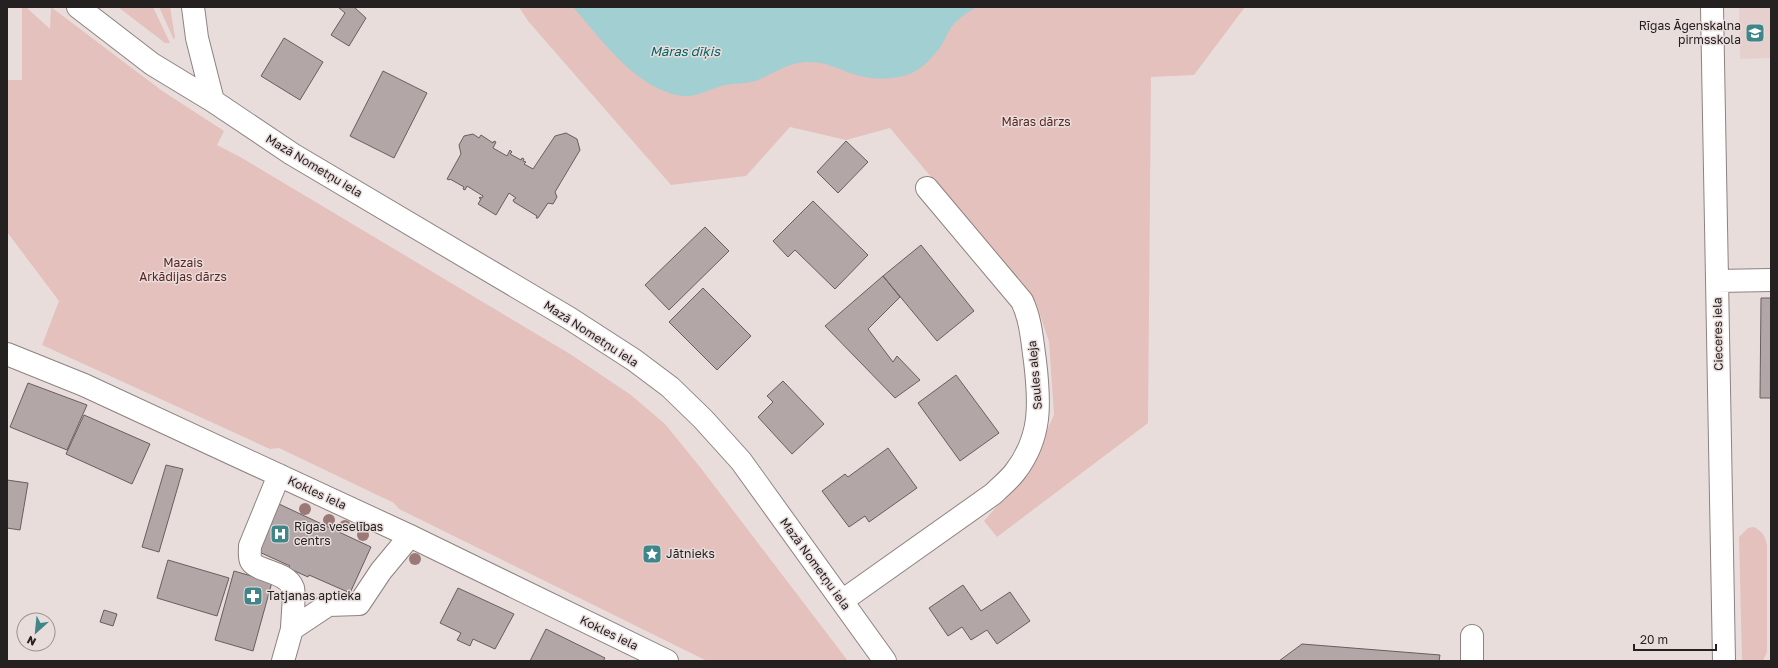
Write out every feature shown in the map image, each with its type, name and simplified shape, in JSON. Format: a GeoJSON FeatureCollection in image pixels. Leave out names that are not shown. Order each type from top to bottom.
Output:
{"type":"FeatureCollection","features":[{"type":"Feature","properties":{"kind":"street","name":"Mazā Nometņu iela"},"geometry":{"type":"LineString","coordinates":[[78,7],[152,64],[213,101],[292,154],[569,318],[634,360],[670,387],[703,419],[741,461],[885,661]]}},
{"type":"Feature","properties":{"kind":"street"},"geometry":{"type":"LineString","coordinates":[[193,7],[198,38],[213,101]]}},
{"type":"Feature","properties":{"kind":"street","name":"Cieceres iela"},"geometry":{"type":"LineString","coordinates":[[1712,7],[1724,661]]}},
{"type":"Feature","properties":{"kind":"street","name":"Saules aleja"},"geometry":{"type":"LineString","coordinates":[[842,601],[993,494],[1014,473],[1026,455],[1034,438],[1038,413],[1038,389],[1028,314],[1022,301],[927,188]]}},
{"type":"Feature","properties":{"kind":"street"},"geometry":{"type":"LineString","coordinates":[[1718,281],[1771,280]]}},
{"type":"Feature","properties":{"kind":"street","name":"Kokles iela"},"geometry":{"type":"LineString","coordinates":[[7,354],[84,385],[279,475],[410,536],[667,661]]}},
{"type":"Feature","properties":{"kind":"street"},"geometry":{"type":"LineString","coordinates":[[279,475],[250,546],[250,554],[251,562],[257,567],[271,571],[287,580],[293,589],[292,629],[283,661]]}},
{"type":"Feature","properties":{"kind":"street"},"geometry":{"type":"LineString","coordinates":[[292,629],[328,605],[359,604],[381,571],[410,536]]}},
{"type":"Feature","properties":{"kind":"street"},"geometry":{"type":"LineString","coordinates":[[1472,636],[1472,661]]}},
{"type":"Feature","properties":{"kind":"shaded area","name":"Rīgas Āgenskalna pirmsskola"},"geometry":{"type":"Polygon","coordinates":[[[1739,7],[1771,7],[1771,58],[1740,59],[1739,7]]]}},
{"type":"Feature","properties":{"kind":"green space","name":"Mazais Arkādijas dārzs"},"geometry":{"type":"Polygon","coordinates":[[[22,7],[26,7],[50,29],[51,7],[161,90],[224,131],[217,145],[242,158],[570,354],[631,395],[665,424],[700,467],[848,661],[707,661],[399,509],[394,503],[279,448],[270,449],[42,345],[59,301],[7,232],[7,80],[22,80],[22,7]]]}},
{"type":"Feature","properties":{"kind":"green space"},"geometry":{"type":"Polygon","coordinates":[[[118,7],[153,7],[170,43],[165,43],[118,7]]]}},
{"type":"Feature","properties":{"kind":"green space"},"geometry":{"type":"Polygon","coordinates":[[[159,7],[170,7],[175,37],[174,40],[159,7]]]}},
{"type":"Feature","properties":{"kind":"green space","name":"Māras dārzs"},"geometry":{"type":"Polygon","coordinates":[[[519,7],[1245,7],[1194,75],[1151,77],[1148,423],[997,537],[984,521],[1028,471],[1054,415],[1049,342],[1036,302],[890,128],[846,140],[790,127],[746,176],[671,185],[528,21],[519,7]]]}},
{"type":"Feature","properties":{"kind":"green space"},"geometry":{"type":"Polygon","coordinates":[[[1754,527],[1763,534],[1767,545],[1767,652],[1763,661],[1742,661],[1739,537],[1748,528],[1754,527]]]}},
{"type":"Feature","properties":{"kind":"water","name":"Māras dīķis"},"geometry":{"type":"Polygon","coordinates":[[[573,7],[977,7],[964,15],[953,25],[941,46],[928,61],[916,71],[905,76],[881,79],[865,77],[823,63],[806,62],[786,67],[761,79],[748,83],[720,86],[700,94],[684,96],[667,92],[651,85],[636,75],[608,48],[573,7]]]}},
{"type":"Feature","properties":{"kind":"building"},"geometry":{"type":"Polygon","coordinates":[[[338,7],[354,7],[366,18],[349,46],[331,35],[345,13],[338,7]]]}},
{"type":"Feature","properties":{"kind":"building"},"geometry":{"type":"Polygon","coordinates":[[[284,38],[323,62],[300,100],[261,76],[284,38]]]}},
{"type":"Feature","properties":{"kind":"building"},"geometry":{"type":"Polygon","coordinates":[[[383,71],[427,93],[394,158],[350,136],[383,71]]]}},
{"type":"Feature","properties":{"kind":"building"},"geometry":{"type":"Polygon","coordinates":[[[566,133],[577,139],[580,150],[555,192],[557,197],[553,204],[548,203],[538,218],[514,202],[513,200],[516,198],[509,193],[496,215],[478,204],[481,199],[479,198],[482,198],[483,196],[467,186],[465,190],[463,189],[464,187],[450,179],[447,179],[461,154],[459,145],[464,136],[473,134],[479,138],[481,135],[493,143],[494,141],[496,142],[493,148],[507,156],[510,150],[512,152],[510,154],[521,160],[522,158],[524,159],[523,161],[526,162],[524,164],[533,169],[555,136],[566,133]]]}},
{"type":"Feature","properties":{"kind":"building"},"geometry":{"type":"Polygon","coordinates":[[[846,141],[868,162],[838,193],[817,172],[846,141]]]}},
{"type":"Feature","properties":{"kind":"building"},"geometry":{"type":"Polygon","coordinates":[[[813,201],[868,255],[835,289],[795,250],[788,257],[773,241],[813,201]]]}},
{"type":"Feature","properties":{"kind":"building"},"geometry":{"type":"Polygon","coordinates":[[[705,227],[729,251],[669,310],[645,285],[705,227]]]}},
{"type":"Feature","properties":{"kind":"building"},"geometry":{"type":"Polygon","coordinates":[[[921,245],[974,311],[937,341],[883,276],[921,245]]]}},
{"type":"Feature","properties":{"kind":"building"},"geometry":{"type":"Polygon","coordinates":[[[883,276],[900,297],[868,329],[893,362],[897,356],[920,380],[895,398],[825,326],[883,276]]]}},
{"type":"Feature","properties":{"kind":"building"},"geometry":{"type":"Polygon","coordinates":[[[703,288],[751,336],[717,370],[669,322],[703,288]]]}},
{"type":"Feature","properties":{"kind":"building"},"geometry":{"type":"Polygon","coordinates":[[[1761,298],[1771,298],[1771,398],[1760,398],[1761,298]]]}},
{"type":"Feature","properties":{"kind":"building"},"geometry":{"type":"Polygon","coordinates":[[[956,375],[999,433],[960,461],[918,403],[956,375]]]}},
{"type":"Feature","properties":{"kind":"building"},"geometry":{"type":"Polygon","coordinates":[[[783,381],[824,424],[792,454],[758,417],[773,402],[767,396],[783,381]]]}},
{"type":"Feature","properties":{"kind":"building"},"geometry":{"type":"Polygon","coordinates":[[[28,383],[87,405],[67,450],[10,427],[28,383]]]}},
{"type":"Feature","properties":{"kind":"building"},"geometry":{"type":"Polygon","coordinates":[[[84,415],[150,444],[132,484],[66,454],[84,415]]]}},
{"type":"Feature","properties":{"kind":"building"},"geometry":{"type":"Polygon","coordinates":[[[888,448],[917,488],[869,522],[865,516],[849,527],[822,491],[845,474],[848,477],[888,448]]]}},
{"type":"Feature","properties":{"kind":"building"},"geometry":{"type":"Polygon","coordinates":[[[166,465],[183,469],[159,552],[142,547],[166,465]]]}},
{"type":"Feature","properties":{"kind":"building"},"geometry":{"type":"Polygon","coordinates":[[[7,480],[28,483],[20,530],[7,528],[7,480]]]}},
{"type":"Feature","properties":{"kind":"building"},"geometry":{"type":"Polygon","coordinates":[[[279,504],[371,547],[350,593],[309,575],[308,577],[288,568],[290,566],[257,551],[279,504]]]}},
{"type":"Feature","properties":{"kind":"building"},"geometry":{"type":"Polygon","coordinates":[[[168,560],[229,578],[217,616],[157,598],[168,560]]]}},
{"type":"Feature","properties":{"kind":"building"},"geometry":{"type":"Polygon","coordinates":[[[234,571],[272,582],[253,651],[215,640],[234,571]]]}},
{"type":"Feature","properties":{"kind":"building"},"geometry":{"type":"Polygon","coordinates":[[[963,585],[981,611],[1010,592],[1030,621],[997,644],[987,630],[971,640],[962,627],[948,636],[929,608],[963,585]]]}},
{"type":"Feature","properties":{"kind":"building"},"geometry":{"type":"Polygon","coordinates":[[[458,588],[514,614],[495,649],[473,639],[470,646],[457,640],[461,633],[440,623],[458,588]]]}},
{"type":"Feature","properties":{"kind":"building"},"geometry":{"type":"Polygon","coordinates":[[[104,610],[117,614],[113,626],[100,622],[104,610]]]}},
{"type":"Feature","properties":{"kind":"building"},"geometry":{"type":"Polygon","coordinates":[[[546,629],[605,658],[603,661],[530,661],[546,629]]]}},
{"type":"Feature","properties":{"kind":"building"},"geometry":{"type":"Polygon","coordinates":[[[1302,644],[1440,655],[1439,661],[1279,661],[1302,644]]]}},
{"type":"Feature","properties":{"kind":"place","name":"Rīgas Āgenskalna pirmsskola"},"geometry":{"type":"Point","coordinates":[1755,33]}},
{"type":"Feature","properties":{"kind":"place","name":"Rīgas veselības centrs"},"geometry":{"type":"Point","coordinates":[280,534]}},
{"type":"Feature","properties":{"kind":"place","name":"Jātnieks"},"geometry":{"type":"Point","coordinates":[652,554]}},
{"type":"Feature","properties":{"kind":"place","name":"Tatjanas aptieka"},"geometry":{"type":"Point","coordinates":[253,596]}}]}
